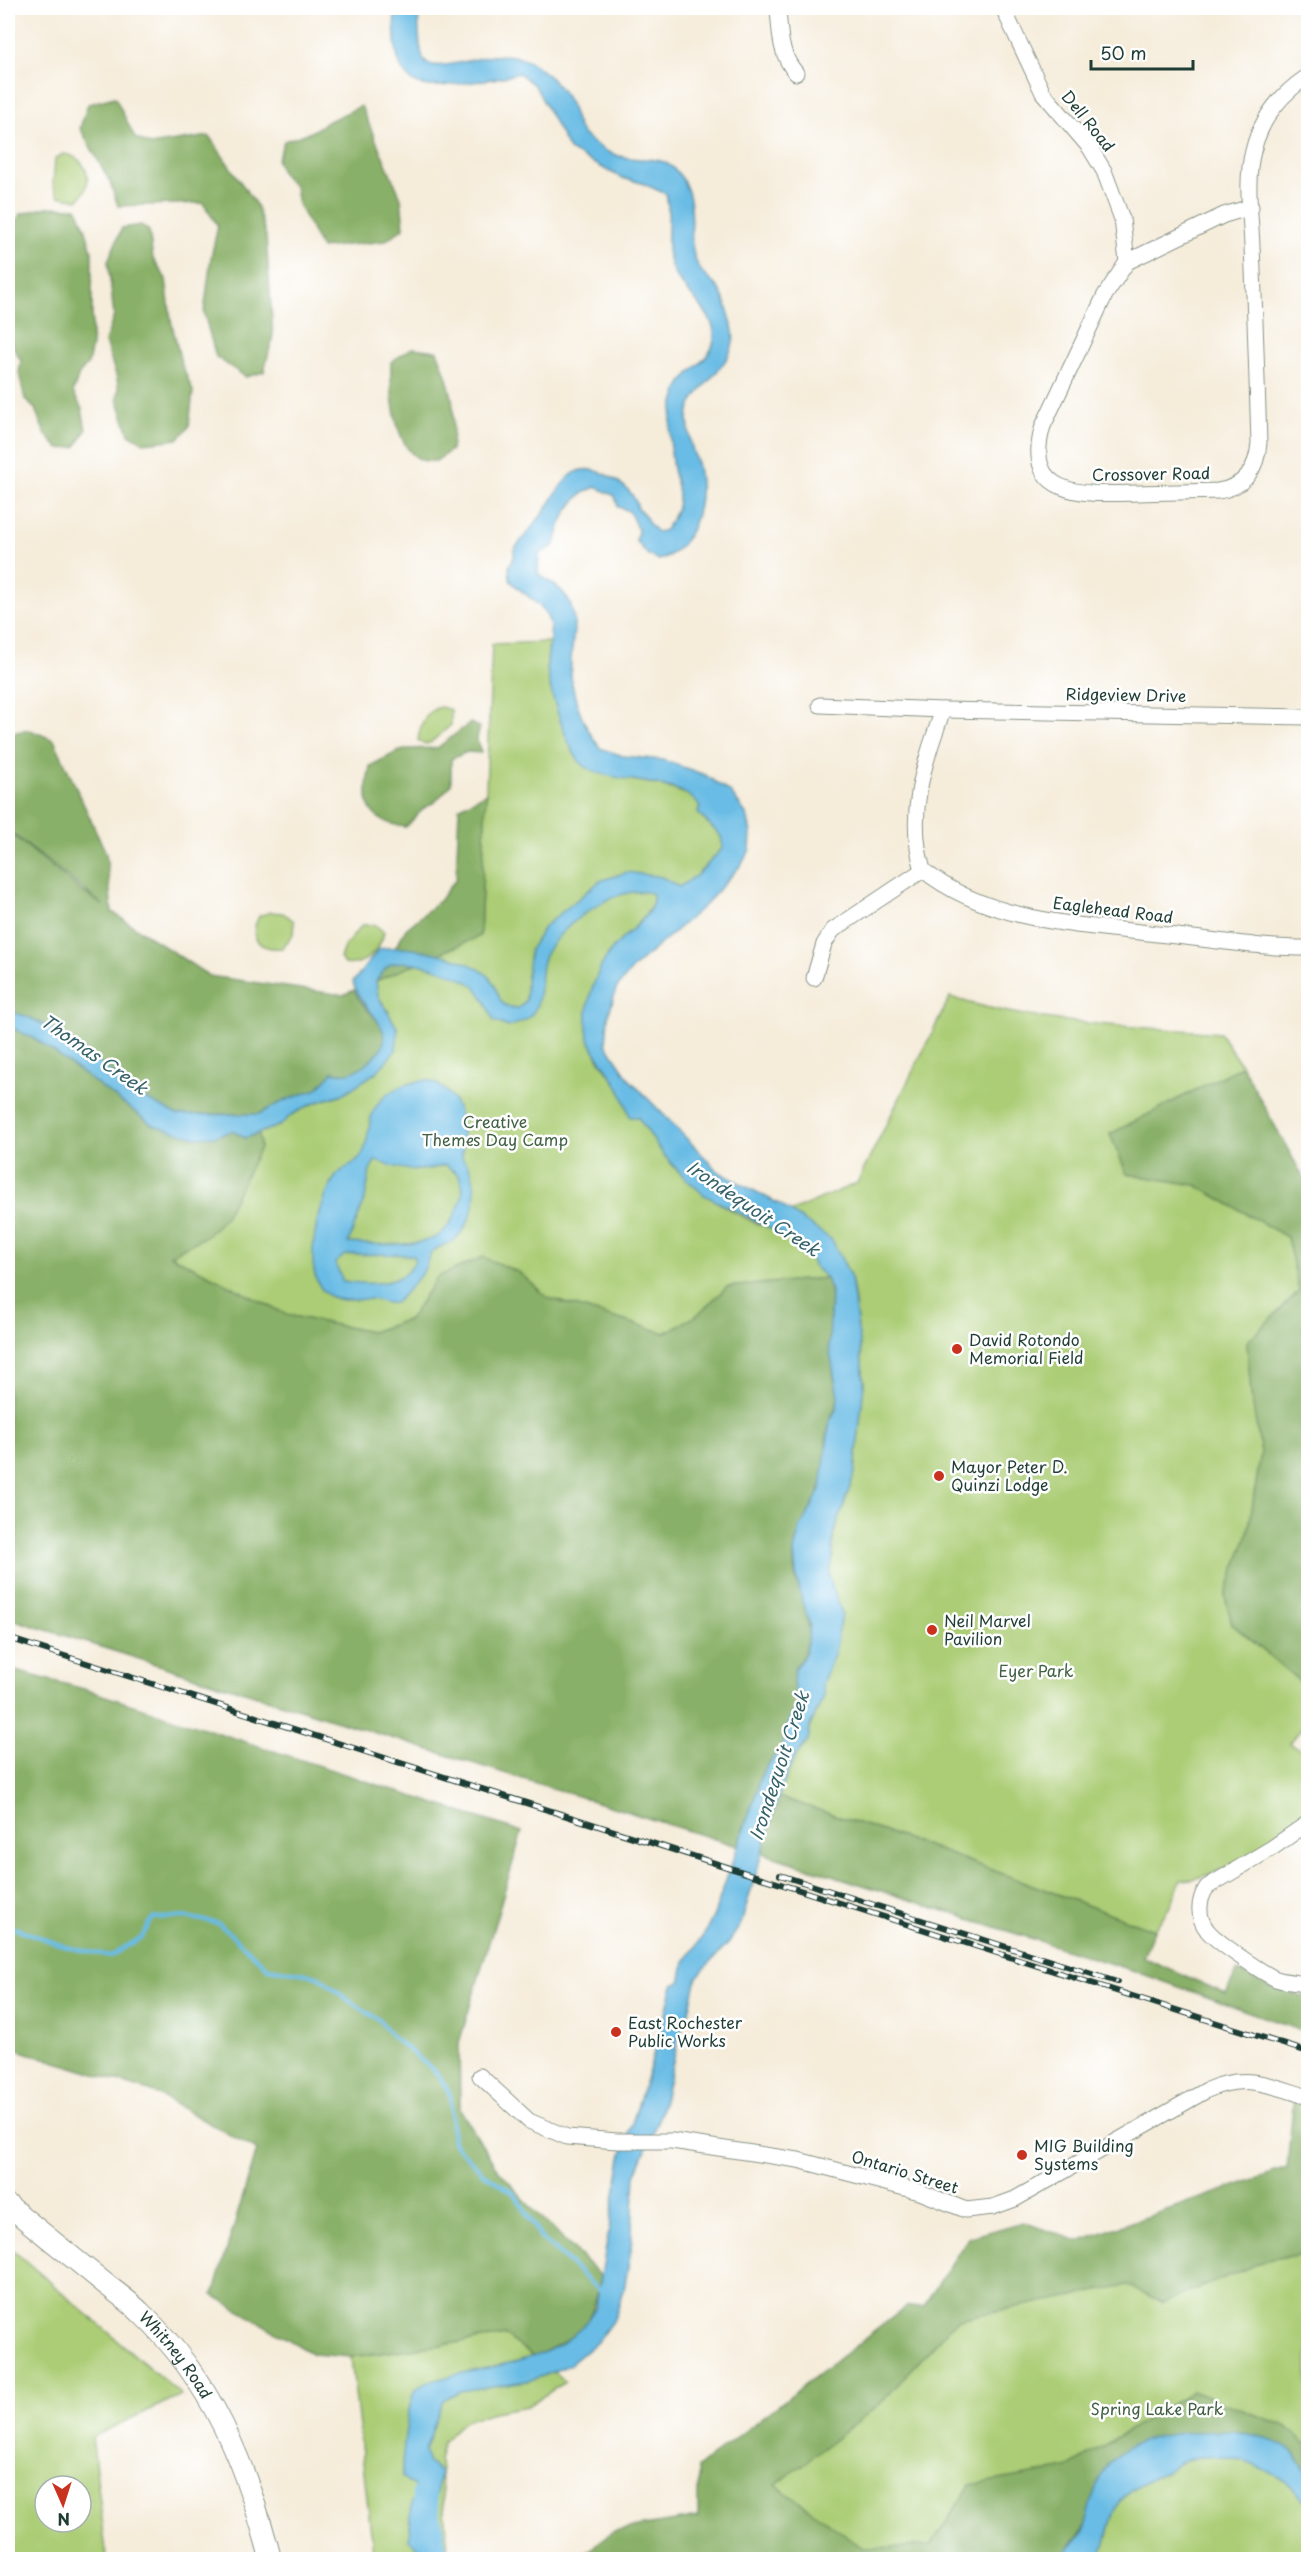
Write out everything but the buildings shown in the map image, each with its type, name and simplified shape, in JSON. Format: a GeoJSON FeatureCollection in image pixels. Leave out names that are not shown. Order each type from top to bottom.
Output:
{"type":"FeatureCollection","features":[{"type":"Feature","properties":{"kind":"main road","name":"Whitney Road"},"geometry":{"type":"LineString","coordinates":[[8,2205],[139,2311],[168,2341],[218,2414],[236,2450],[251,2489],[271,2559]]}},
{"type":"Feature","properties":{"kind":"street"},"geometry":{"type":"LineString","coordinates":[[778,8],[781,42],[790,66],[796,73]]}},
{"type":"Feature","properties":{"kind":"street","name":"Dell Road"},"geometry":{"type":"LineString","coordinates":[[1003,8],[1043,93],[1090,148],[1104,171],[1122,219],[1127,262]]}},
{"type":"Feature","properties":{"kind":"street","name":"Crossover Road"},"geometry":{"type":"LineString","coordinates":[[1127,262],[1105,295],[1043,426],[1039,445],[1045,472],[1056,484],[1083,494],[1218,491],[1234,488],[1252,471],[1256,463],[1259,443],[1249,167],[1258,135],[1274,105],[1308,76]]}},
{"type":"Feature","properties":{"kind":"street"},"geometry":{"type":"LineString","coordinates":[[1127,262],[1224,215],[1251,207]]}},
{"type":"Feature","properties":{"kind":"street","name":"Ridgeview Drive"},"geometry":{"type":"LineString","coordinates":[[820,705],[943,710],[1308,717]]}},
{"type":"Feature","properties":{"kind":"street"},"geometry":{"type":"LineString","coordinates":[[814,978],[821,951],[833,930],[923,870],[917,850],[915,829],[918,790],[943,710]]}},
{"type":"Feature","properties":{"kind":"street","name":"Eaglehead Road"},"geometry":{"type":"LineString","coordinates":[[923,870],[942,886],[971,898],[1049,921],[1266,946],[1308,948]]}},
{"type":"Feature","properties":{"kind":"street"},"geometry":{"type":"LineString","coordinates":[[1308,1823],[1272,1848],[1207,1887],[1201,1896],[1199,1909],[1207,1930],[1256,1968],[1278,1979],[1308,1984]]}},
{"type":"Feature","properties":{"kind":"street","name":"Ontario Street"},"geometry":{"type":"LineString","coordinates":[[480,2076],[529,2121],[567,2137],[617,2141],[660,2141],[739,2150],[798,2160],[882,2181],[966,2210],[993,2207],[1015,2199],[1223,2083],[1253,2081],[1308,2097]]}},
{"type":"Feature","properties":{"kind":"green space"},"geometry":{"type":"Polygon","coordinates":[[[115,97],[135,138],[150,145],[209,136],[257,206],[266,236],[273,335],[264,372],[246,377],[216,357],[204,313],[211,258],[218,226],[203,203],[118,206],[110,182],[80,128],[88,104],[115,97]]]}},
{"type":"Feature","properties":{"kind":"green space"},"geometry":{"type":"Polygon","coordinates":[[[361,106],[401,198],[404,228],[385,241],[321,248],[298,204],[295,187],[282,173],[277,161],[284,141],[311,132],[361,106]]]}},
{"type":"Feature","properties":{"kind":"green space"},"geometry":{"type":"Polygon","coordinates":[[[63,154],[78,160],[86,171],[87,186],[78,200],[58,196],[53,185],[55,159],[63,154]]]}},
{"type":"Feature","properties":{"kind":"green space"},"geometry":{"type":"Polygon","coordinates":[[[47,207],[77,208],[92,251],[92,345],[88,364],[79,374],[73,392],[82,409],[86,430],[76,447],[59,449],[45,434],[35,409],[25,399],[19,373],[21,361],[8,338],[8,234],[21,214],[47,207]]]}},
{"type":"Feature","properties":{"kind":"green space"},"geometry":{"type":"Polygon","coordinates":[[[141,225],[149,231],[153,259],[166,279],[171,320],[181,363],[193,391],[189,427],[178,439],[144,443],[129,434],[117,398],[119,389],[116,375],[105,342],[114,316],[108,261],[122,228],[141,225]]]}},
{"type":"Feature","properties":{"kind":"green space"},"geometry":{"type":"Polygon","coordinates":[[[412,348],[437,351],[450,389],[454,422],[451,450],[436,461],[422,460],[412,454],[399,431],[395,416],[391,362],[412,348]]]}},
{"type":"Feature","properties":{"kind":"green space"},"geometry":{"type":"Polygon","coordinates":[[[549,642],[547,664],[550,687],[574,752],[604,774],[663,786],[695,797],[700,807],[698,813],[721,836],[723,848],[697,875],[652,906],[638,923],[588,1010],[588,1035],[598,1058],[623,1093],[630,1116],[638,1116],[674,1167],[696,1187],[733,1212],[760,1225],[857,1183],[950,997],[1049,1019],[1220,1033],[1242,1066],[1110,1134],[1127,1174],[1196,1185],[1287,1237],[1300,1291],[1247,1342],[1251,1394],[1261,1453],[1248,1533],[1225,1597],[1232,1624],[1304,1685],[1308,1720],[1290,1743],[1308,1755],[1308,1808],[1266,1844],[1234,1864],[1216,1872],[1181,1880],[1171,1905],[1154,1930],[919,1843],[779,1797],[794,1758],[808,1741],[810,1726],[824,1696],[822,1684],[842,1614],[829,1577],[833,1557],[833,1536],[855,1472],[864,1383],[854,1293],[851,1278],[844,1263],[826,1278],[727,1287],[696,1316],[665,1333],[548,1298],[519,1272],[437,1277],[410,1319],[371,1332],[287,1315],[170,1255],[208,1235],[260,1148],[259,1133],[281,1125],[291,1115],[314,1103],[343,1094],[389,1012],[378,996],[376,981],[480,936],[492,644],[549,642]]]}},
{"type":"Feature","properties":{"kind":"green space"},"geometry":{"type":"Polygon","coordinates":[[[441,707],[451,710],[451,725],[430,743],[423,744],[418,740],[424,719],[431,711],[441,707]]]}},
{"type":"Feature","properties":{"kind":"green space"},"geometry":{"type":"Polygon","coordinates":[[[470,723],[479,727],[477,740],[481,753],[467,752],[451,759],[451,785],[435,802],[424,808],[406,827],[392,824],[375,815],[368,800],[370,766],[408,749],[437,748],[470,723]]]}},
{"type":"Feature","properties":{"kind":"green space"},"geometry":{"type":"Polygon","coordinates":[[[30,730],[54,740],[106,853],[112,912],[209,976],[343,995],[354,990],[385,1033],[385,1042],[379,1052],[355,1071],[343,1074],[333,1072],[317,1089],[286,1100],[259,1114],[177,1115],[146,1099],[59,1032],[28,1017],[8,1011],[8,831],[83,892],[103,905],[8,830],[8,733],[30,730]]]}},
{"type":"Feature","properties":{"kind":"green space"},"geometry":{"type":"Polygon","coordinates":[[[486,793],[480,936],[376,981],[406,929],[439,901],[456,879],[459,808],[486,793]]]}},
{"type":"Feature","properties":{"kind":"green space"},"geometry":{"type":"Polygon","coordinates":[[[270,912],[283,913],[294,921],[293,935],[282,948],[261,945],[255,936],[259,916],[270,912]]]}},
{"type":"Feature","properties":{"kind":"green space"},"geometry":{"type":"Polygon","coordinates":[[[362,925],[375,925],[384,932],[382,939],[375,951],[364,960],[344,964],[340,958],[344,947],[362,925]]]}},
{"type":"Feature","properties":{"kind":"green space"},"geometry":{"type":"Polygon","coordinates":[[[8,1026],[37,1040],[153,1125],[215,1136],[233,1131],[245,1138],[259,1133],[260,1148],[225,1217],[208,1235],[170,1255],[287,1315],[371,1332],[410,1319],[437,1277],[483,1257],[518,1272],[548,1298],[665,1333],[696,1316],[727,1287],[826,1278],[831,1295],[832,1357],[838,1400],[828,1429],[822,1481],[817,1497],[798,1535],[794,1552],[794,1568],[808,1625],[808,1638],[804,1653],[794,1669],[800,1700],[799,1707],[790,1720],[784,1741],[763,1771],[737,1846],[8,1618],[8,1026]]]}},
{"type":"Feature","properties":{"kind":"green space"},"geometry":{"type":"Polygon","coordinates":[[[1242,1066],[1308,1186],[1308,1706],[1304,1685],[1232,1624],[1225,1596],[1248,1533],[1261,1453],[1251,1394],[1247,1342],[1299,1291],[1287,1237],[1196,1185],[1127,1174],[1110,1134],[1242,1066]]]}},
{"type":"Feature","properties":{"kind":"green space"},"geometry":{"type":"Polygon","coordinates":[[[8,1669],[84,1689],[522,1832],[459,2043],[460,2109],[495,2166],[535,2212],[601,2276],[588,2319],[574,2335],[534,2357],[506,2336],[351,2357],[313,2354],[213,2295],[257,2150],[153,2092],[8,2047],[8,1669]]]}},
{"type":"Feature","properties":{"kind":"green space"},"geometry":{"type":"Polygon","coordinates":[[[779,1797],[919,1843],[1154,1930],[1143,1957],[1226,1994],[1237,1971],[1270,1987],[1308,1997],[1308,2033],[1137,1972],[762,1853],[779,1797]]]}},
{"type":"Feature","properties":{"kind":"green space"},"geometry":{"type":"Polygon","coordinates":[[[1294,2096],[1308,2101],[1308,2253],[1267,2260],[1163,2303],[1128,2285],[958,2319],[880,2404],[776,2485],[863,2548],[931,2546],[970,2485],[1067,2468],[1192,2391],[1286,2426],[1308,2446],[1308,2475],[1294,2452],[1190,2432],[1085,2526],[1067,2552],[1057,2559],[575,2560],[614,2531],[698,2517],[698,2467],[906,2307],[924,2306],[968,2238],[1023,2222],[1078,2241],[1287,2168],[1294,2096]]]}},
{"type":"Feature","properties":{"kind":"green space","name":"Spring Lake Park"},"geometry":{"type":"Polygon","coordinates":[[[1308,2224],[1308,2559],[736,2560],[753,2475],[919,2319],[1308,2224]]]}},
{"type":"Feature","properties":{"kind":"green space"},"geometry":{"type":"Polygon","coordinates":[[[8,2246],[181,2395],[92,2437],[107,2559],[8,2559],[8,2246]]]}},
{"type":"Feature","properties":{"kind":"green space"},"geometry":{"type":"Polygon","coordinates":[[[507,2336],[566,2382],[527,2406],[493,2412],[465,2421],[443,2441],[439,2461],[449,2559],[374,2559],[351,2357],[507,2336]]]}},
{"type":"Feature","properties":{"kind":"water"},"geometry":{"type":"Polygon","coordinates":[[[395,8],[418,8],[420,47],[424,61],[428,64],[445,65],[503,55],[522,58],[546,74],[566,96],[579,129],[588,139],[604,150],[625,158],[651,159],[666,163],[674,168],[687,189],[690,200],[693,253],[700,269],[718,288],[722,296],[730,317],[734,338],[730,353],[698,393],[689,411],[691,442],[700,485],[698,512],[694,524],[680,546],[659,560],[648,555],[636,541],[638,530],[629,511],[618,507],[615,496],[596,487],[580,496],[568,510],[563,518],[555,545],[539,554],[538,573],[563,592],[572,608],[574,623],[572,684],[582,718],[600,748],[623,756],[663,760],[705,775],[731,793],[747,815],[751,833],[750,850],[740,866],[707,903],[632,969],[616,989],[608,1017],[606,1044],[630,1080],[719,1172],[779,1204],[832,1240],[851,1278],[864,1383],[855,1472],[833,1536],[833,1557],[829,1577],[842,1614],[835,1652],[822,1684],[824,1696],[810,1726],[808,1741],[794,1758],[780,1792],[741,1924],[729,1942],[697,1977],[689,2012],[679,2036],[661,2112],[635,2176],[631,2250],[624,2290],[615,2317],[597,2342],[569,2365],[533,2380],[460,2391],[443,2400],[425,2450],[427,2462],[440,2472],[430,2530],[451,2559],[430,2559],[409,2539],[412,2502],[421,2496],[420,2491],[402,2477],[412,2397],[418,2388],[428,2382],[529,2358],[549,2350],[568,2339],[583,2325],[596,2306],[621,2158],[661,2032],[673,1985],[680,1982],[684,1963],[705,1933],[714,1915],[763,1771],[781,1746],[788,1721],[799,1707],[800,1700],[795,1695],[793,1681],[794,1669],[805,1655],[810,1625],[802,1602],[794,1551],[800,1527],[821,1487],[830,1420],[837,1408],[838,1396],[829,1347],[831,1291],[826,1278],[813,1265],[807,1251],[787,1237],[704,1195],[683,1176],[663,1154],[638,1117],[630,1117],[617,1085],[594,1051],[588,1035],[589,1001],[601,967],[618,942],[639,924],[650,910],[653,894],[639,892],[623,894],[589,910],[573,922],[549,948],[543,961],[538,1002],[534,1011],[525,1020],[508,1027],[494,1021],[476,988],[459,977],[419,964],[396,963],[388,966],[376,981],[378,996],[398,1029],[396,1050],[377,1072],[343,1094],[314,1103],[291,1115],[281,1125],[245,1138],[233,1131],[215,1136],[195,1137],[153,1125],[37,1040],[8,1026],[8,1011],[28,1017],[59,1032],[146,1099],[177,1115],[259,1114],[286,1100],[317,1089],[333,1072],[343,1074],[355,1071],[379,1052],[384,1042],[383,1032],[379,1022],[357,993],[353,982],[379,949],[420,950],[464,962],[477,968],[492,980],[505,1005],[519,1008],[526,1000],[530,950],[545,926],[600,881],[627,872],[662,877],[679,887],[697,875],[723,848],[721,836],[698,813],[700,807],[690,797],[661,785],[609,776],[594,771],[582,764],[576,757],[564,732],[550,687],[547,665],[550,624],[541,607],[510,580],[509,566],[514,557],[514,550],[567,479],[581,470],[600,472],[621,484],[629,491],[638,509],[658,532],[665,530],[675,513],[678,497],[670,428],[675,398],[683,380],[707,356],[714,342],[714,332],[708,317],[698,302],[679,282],[671,265],[666,194],[642,183],[622,178],[569,150],[535,86],[519,73],[489,80],[440,86],[427,86],[412,81],[400,64],[396,52],[395,8]]]}},
{"type":"Feature","properties":{"kind":"water"},"geometry":{"type":"Polygon","coordinates":[[[428,1080],[439,1085],[448,1093],[458,1111],[461,1122],[462,1158],[469,1166],[473,1177],[472,1212],[462,1233],[432,1252],[422,1273],[394,1303],[371,1299],[337,1299],[328,1295],[319,1285],[314,1271],[314,1237],[323,1202],[336,1176],[363,1153],[371,1118],[380,1102],[402,1086],[428,1080]],[[375,1161],[370,1171],[365,1199],[348,1243],[417,1243],[436,1237],[443,1232],[452,1220],[461,1200],[463,1188],[458,1174],[446,1165],[410,1170],[375,1161]],[[345,1255],[335,1263],[343,1281],[373,1283],[394,1280],[410,1269],[415,1260],[414,1256],[408,1255],[345,1255]]]}},
{"type":"Feature","properties":{"kind":"water"},"geometry":{"type":"Polygon","coordinates":[[[1234,2431],[1270,2439],[1294,2452],[1308,2475],[1308,2505],[1284,2482],[1254,2465],[1220,2457],[1187,2460],[1142,2484],[1121,2500],[1112,2519],[1105,2546],[1096,2559],[1057,2559],[1081,2534],[1099,2480],[1110,2463],[1124,2451],[1140,2442],[1177,2433],[1234,2431]]]}},
{"type":"Feature","properties":{"kind":"waterway"},"geometry":{"type":"LineString","coordinates":[[8,1928],[12,1927],[66,1947],[111,1956],[142,1937],[153,1918],[186,1917],[218,1923],[268,1968],[318,1976],[379,2020],[393,2037],[438,2074],[450,2094],[453,2143],[483,2173],[515,2194],[541,2238],[601,2292]]}},
{"type":"Feature","properties":{"kind":"waterway","name":"Irondequoit Creek"},"geometry":{"type":"LineString","coordinates":[[424,2494],[437,2560]]}},
{"type":"Feature","properties":{"kind":"railway"},"geometry":{"type":"LineString","coordinates":[[8,1638],[1308,2052]]}},
{"type":"Feature","properties":{"kind":"railway"},"geometry":{"type":"LineString","coordinates":[[780,1875],[1117,1982]]}},
{"type":"Feature","properties":{"kind":"place","name":"David Rotondo Memorial Field"},"geometry":{"type":"Point","coordinates":[957,1349]}},
{"type":"Feature","properties":{"kind":"place","name":"Mayor Peter D. Quinzi Lodge"},"geometry":{"type":"Point","coordinates":[939,1476]}},
{"type":"Feature","properties":{"kind":"place","name":"Neil Marvel Pavilion"},"geometry":{"type":"Point","coordinates":[932,1630]}},
{"type":"Feature","properties":{"kind":"place","name":"East Rochester Public Works"},"geometry":{"type":"Point","coordinates":[616,2032]}},
{"type":"Feature","properties":{"kind":"place","name":"MIG Building Systems"},"geometry":{"type":"Point","coordinates":[1022,2155]}},
{"type":"Feature","properties":{"kind":"water label","name":"Thomas Creek"},"geometry":{"type":"Point","coordinates":[94,1055]}},
{"type":"Feature","properties":{"kind":"park label","name":"Creative Themes Day Camp"},"geometry":{"type":"Point","coordinates":[495,1131]}},
{"type":"Feature","properties":{"kind":"park label","name":"Eyer Park"},"geometry":{"type":"Point","coordinates":[1036,1671]}}]}
